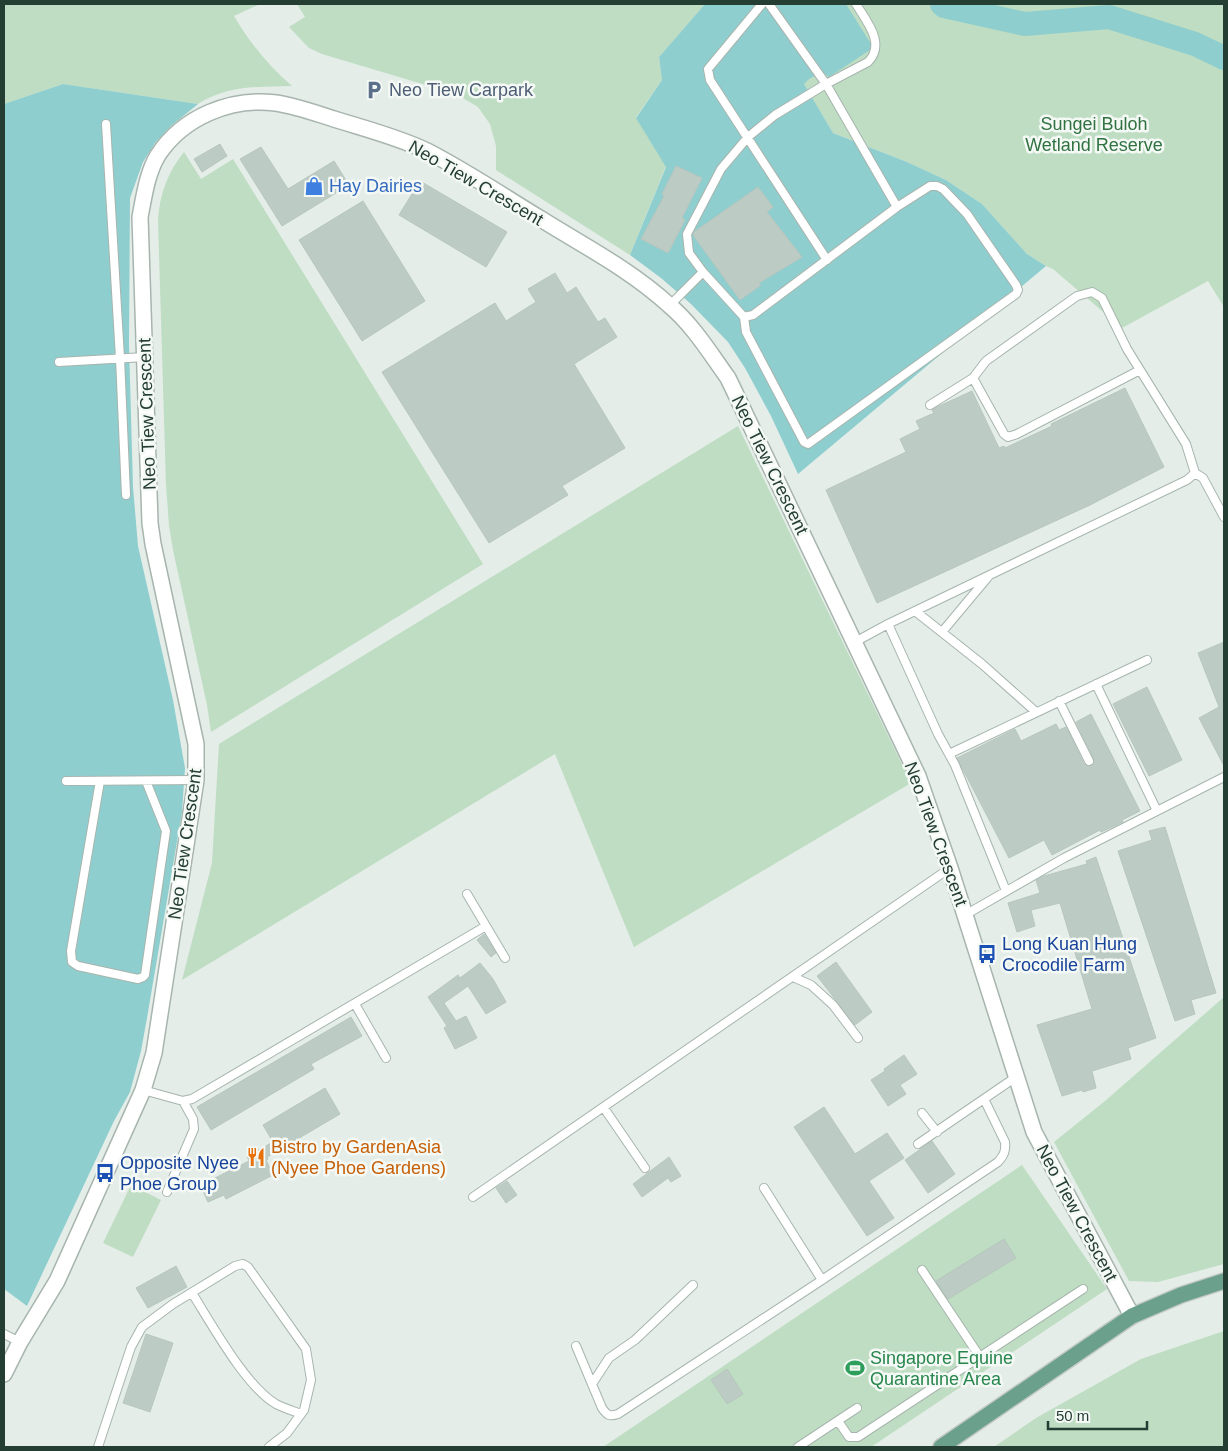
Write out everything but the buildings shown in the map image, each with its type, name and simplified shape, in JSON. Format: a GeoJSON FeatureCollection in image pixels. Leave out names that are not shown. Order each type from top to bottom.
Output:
{"type":"FeatureCollection","features":[{"type":"Feature","properties":{"kind":"main road"},"geometry":{"type":"LineString","coordinates":[[941,1447],[1132,1316],[1181,1295],[1224,1282]]}},
{"type":"Feature","properties":{"kind":"street","name":"Neo Tiew Crescent"},"geometry":{"type":"LineString","coordinates":[[4,1374],[20,1342],[56,1281],[143,1090],[154,1053],[196,780],[196,744],[150,523],[140,217],[146,187],[157,157],[171,139],[185,127],[212,110],[258,102],[276,103],[298,108],[397,138],[428,152],[501,193],[612,262],[670,305],[699,336],[728,378],[918,776],[950,868],[1034,1132],[1132,1316]]}},
{"type":"Feature","properties":{"kind":"lane"},"geometry":{"type":"LineString","coordinates":[[762,4],[708,69],[710,80],[827,260]]}},
{"type":"Feature","properties":{"kind":"lane"},"geometry":{"type":"LineString","coordinates":[[769,4],[826,84],[897,207]]}},
{"type":"Feature","properties":{"kind":"lane"},"geometry":{"type":"LineString","coordinates":[[744,316],[753,315],[897,207],[930,186],[937,186],[943,189],[967,214],[1018,290],[1016,294],[808,444],[804,442],[746,332],[744,316],[703,272],[689,253],[687,234],[721,169],[748,137],[775,115],[826,84],[868,62],[876,52],[876,41],[856,4]]}},
{"type":"Feature","properties":{"kind":"lane"},"geometry":{"type":"LineString","coordinates":[[106,124],[126,495]]}},
{"type":"Feature","properties":{"kind":"lane"},"geometry":{"type":"LineString","coordinates":[[670,305],[703,272]]}},
{"type":"Feature","properties":{"kind":"lane"},"geometry":{"type":"LineString","coordinates":[[930,405],[974,378],[986,361],[1077,296],[1092,292],[1102,298],[1127,349],[1186,444],[1195,473],[1202,478],[1224,518]]}},
{"type":"Feature","properties":{"kind":"lane"},"geometry":{"type":"LineString","coordinates":[[59,362],[145,357]]}},
{"type":"Feature","properties":{"kind":"lane"},"geometry":{"type":"LineString","coordinates":[[974,378],[1004,434],[1008,438],[1140,370]]}},
{"type":"Feature","properties":{"kind":"lane"},"geometry":{"type":"LineString","coordinates":[[855,642],[888,624],[1187,480],[1195,473]]}},
{"type":"Feature","properties":{"kind":"lane"},"geometry":{"type":"LineString","coordinates":[[942,632],[989,576]]}},
{"type":"Feature","properties":{"kind":"lane"},"geometry":{"type":"LineString","coordinates":[[915,611],[982,664],[1036,712]]}},
{"type":"Feature","properties":{"kind":"lane"},"geometry":{"type":"LineString","coordinates":[[888,624],[938,734],[955,765],[1006,891]]}},
{"type":"Feature","properties":{"kind":"lane"},"geometry":{"type":"LineString","coordinates":[[949,754],[1146,660]]}},
{"type":"Feature","properties":{"kind":"lane"},"geometry":{"type":"LineString","coordinates":[[1096,684],[1158,811]]}},
{"type":"Feature","properties":{"kind":"lane"},"geometry":{"type":"LineString","coordinates":[[1060,701],[1089,761]]}},
{"type":"Feature","properties":{"kind":"lane"},"geometry":{"type":"LineString","coordinates":[[965,915],[1064,858],[1224,777]]}},
{"type":"Feature","properties":{"kind":"lane"},"geometry":{"type":"LineString","coordinates":[[66,781],[196,780]]}},
{"type":"Feature","properties":{"kind":"lane"},"geometry":{"type":"LineString","coordinates":[[100,781],[71,951],[72,962],[78,966],[138,979],[145,975],[166,831],[146,781]]}},
{"type":"Feature","properties":{"kind":"lane"},"geometry":{"type":"LineString","coordinates":[[472,1197],[604,1108],[950,868]]}},
{"type":"Feature","properties":{"kind":"lane"},"geometry":{"type":"LineString","coordinates":[[467,894],[505,958]]}},
{"type":"Feature","properties":{"kind":"lane"},"geometry":{"type":"LineString","coordinates":[[143,1090],[183,1101],[192,1099],[486,926]]}},
{"type":"Feature","properties":{"kind":"lane"},"geometry":{"type":"LineString","coordinates":[[793,977],[811,985],[833,1005],[858,1038]]}},
{"type":"Feature","properties":{"kind":"lane"},"geometry":{"type":"LineString","coordinates":[[355,1004],[386,1058]]}},
{"type":"Feature","properties":{"kind":"lane"},"geometry":{"type":"LineString","coordinates":[[918,1144],[1016,1077]]}},
{"type":"Feature","properties":{"kind":"lane"},"geometry":{"type":"LineString","coordinates":[[576,1346],[602,1408],[608,1415],[618,1414],[822,1280],[1003,1156],[1006,1149],[1005,1142],[984,1099]]}},
{"type":"Feature","properties":{"kind":"lane"},"geometry":{"type":"LineString","coordinates":[[167,1192],[194,1129],[193,1119],[183,1101]]}},
{"type":"Feature","properties":{"kind":"lane"},"geometry":{"type":"LineString","coordinates":[[604,1108],[645,1168]]}},
{"type":"Feature","properties":{"kind":"lane"},"geometry":{"type":"LineString","coordinates":[[922,1113],[937,1132]]}},
{"type":"Feature","properties":{"kind":"lane"},"geometry":{"type":"LineString","coordinates":[[764,1188],[822,1280]]}},
{"type":"Feature","properties":{"kind":"lane"},"geometry":{"type":"LineString","coordinates":[[98,1447],[132,1347],[142,1327],[235,1266],[243,1264],[248,1267],[306,1349],[311,1380],[304,1410],[287,1433],[269,1447]]}},
{"type":"Feature","properties":{"kind":"lane"},"geometry":{"type":"LineString","coordinates":[[922,1270],[980,1357]]}},
{"type":"Feature","properties":{"kind":"lane"},"geometry":{"type":"LineString","coordinates":[[592,1384],[608,1358],[635,1340],[693,1286]]}},
{"type":"Feature","properties":{"kind":"lane"},"geometry":{"type":"LineString","coordinates":[[838,1421],[849,1437],[858,1437],[1083,1288]]}},
{"type":"Feature","properties":{"kind":"lane"},"geometry":{"type":"LineString","coordinates":[[192,1293],[232,1356],[254,1384],[275,1404],[301,1414]]}},
{"type":"Feature","properties":{"kind":"lane"},"geometry":{"type":"LineString","coordinates":[[4,1334],[20,1342]]}},
{"type":"Feature","properties":{"kind":"lane"},"geometry":{"type":"LineString","coordinates":[[798,1447],[856,1408]]}},
{"type":"Feature","properties":{"kind":"green space"},"geometry":{"type":"Polygon","coordinates":[[[4,4],[260,4],[234,16],[260,53],[292,86],[232,90],[220,93],[198,104],[63,84],[4,104],[4,4]]]}},
{"type":"Feature","properties":{"kind":"green space"},"geometry":{"type":"Polygon","coordinates":[[[297,4],[705,4],[659,57],[662,80],[636,117],[666,166],[630,255],[496,170],[496,146],[490,124],[478,107],[456,94],[322,54],[309,48],[289,27],[305,17],[297,4]]]}},
{"type":"Feature","properties":{"kind":"green space","name":"Sungei Buloh Wetland Reserve"},"geometry":{"type":"Polygon","coordinates":[[[825,4],[1224,4],[1224,307],[1208,281],[1122,328],[1053,269],[1027,254],[982,204],[946,180],[907,162],[833,133],[803,83],[825,4]]]}},
{"type":"Feature","properties":{"kind":"green space"},"geometry":{"type":"Polygon","coordinates":[[[184,152],[201,179],[233,159],[483,564],[211,732],[207,705],[173,550],[166,485],[158,220],[165,184],[184,152]]]}},
{"type":"Feature","properties":{"kind":"green space"},"geometry":{"type":"Polygon","coordinates":[[[738,426],[911,783],[634,947],[555,754],[182,980],[212,863],[219,744],[738,426]]]}},
{"type":"Feature","properties":{"kind":"green space"},"geometry":{"type":"Polygon","coordinates":[[[1224,997],[1224,1264],[1158,1282],[1129,1281],[1054,1142],[1105,1101],[1224,997]]]}},
{"type":"Feature","properties":{"kind":"green space","name":"Singapore Equine Quarantine Area"},"geometry":{"type":"Polygon","coordinates":[[[1022,1165],[1107,1289],[871,1447],[603,1447],[1022,1165]]]}},
{"type":"Feature","properties":{"kind":"green space"},"geometry":{"type":"Polygon","coordinates":[[[131,1185],[161,1200],[133,1257],[103,1243],[131,1185]]]}},
{"type":"Feature","properties":{"kind":"green space"},"geometry":{"type":"Polygon","coordinates":[[[1224,1331],[1224,1447],[994,1447],[1036,1418],[1141,1359],[1224,1331]]]}},
{"type":"Feature","properties":{"kind":"water"},"geometry":{"type":"Polygon","coordinates":[[[705,4],[846,4],[871,44],[870,50],[829,77],[822,72],[804,84],[833,133],[907,162],[946,180],[982,204],[1027,254],[1046,266],[798,474],[771,416],[745,368],[728,342],[691,304],[630,255],[666,167],[636,118],[662,80],[659,57],[705,4]]]}},
{"type":"Feature","properties":{"kind":"water"},"geometry":{"type":"Polygon","coordinates":[[[63,84],[198,104],[171,126],[155,143],[143,162],[130,198],[129,344],[133,487],[138,546],[173,700],[185,768],[182,812],[141,1051],[130,1092],[114,1121],[27,1306],[4,1289],[4,104],[63,84]]]}},
{"type":"Feature","properties":{"kind":"waterway"},"geometry":{"type":"LineString","coordinates":[[942,4],[1025,24],[1109,17],[1195,44],[1224,58]]}},
{"type":"Feature","properties":{"kind":"place","name":"Neo Tiew Carpark"},"geometry":{"type":"Point","coordinates":[374,90]}},
{"type":"Feature","properties":{"kind":"place","name":"Hay Dairies"},"geometry":{"type":"Point","coordinates":[314,186]}},
{"type":"Feature","properties":{"kind":"place","name":"Long Kuan Hung Crocodile Farm"},"geometry":{"type":"Point","coordinates":[987,954]}},
{"type":"Feature","properties":{"kind":"place","name":"Bistro by GardenAsia (Nyee Phoe Gardens)"},"geometry":{"type":"Point","coordinates":[256,1157]}},
{"type":"Feature","properties":{"kind":"place","name":"Opposite Nyee Phoe Group"},"geometry":{"type":"Point","coordinates":[105,1173]}},
{"type":"Feature","properties":{"kind":"place","name":"Singapore Equine Quarantine Area"},"geometry":{"type":"Point","coordinates":[855,1368]}}]}
